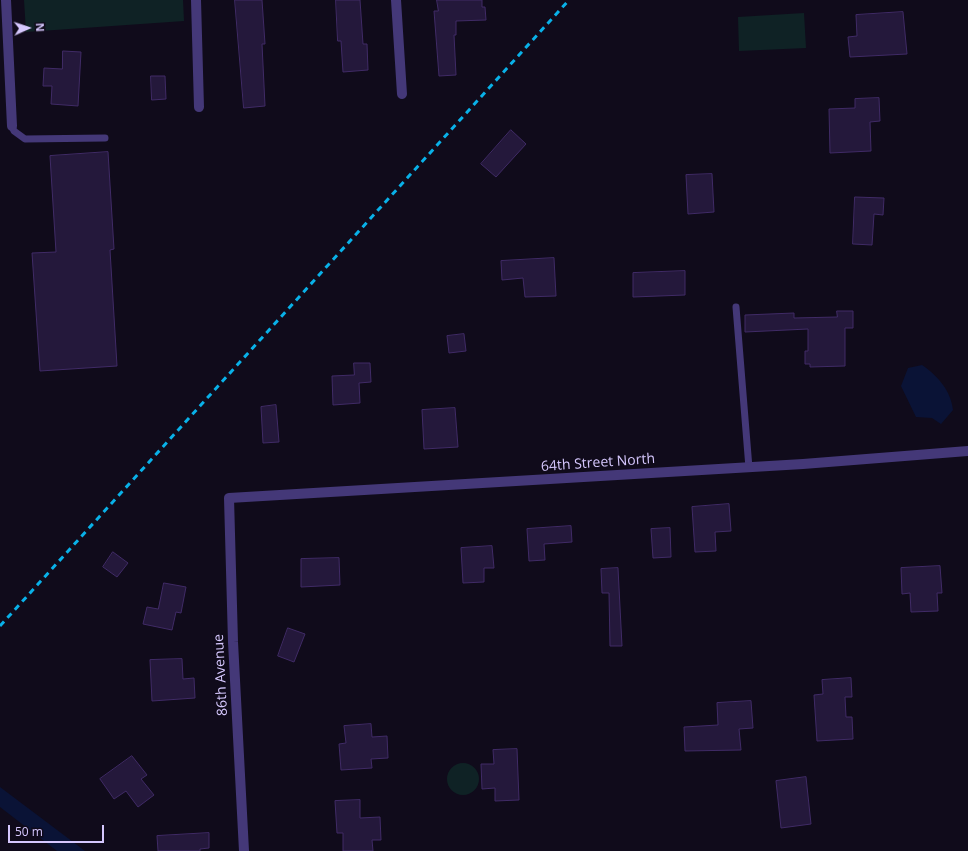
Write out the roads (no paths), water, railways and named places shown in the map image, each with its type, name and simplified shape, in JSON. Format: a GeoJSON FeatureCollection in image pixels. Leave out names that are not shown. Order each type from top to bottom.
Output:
{"type":"FeatureCollection","features":[{"type":"Feature","properties":{"kind":"street"},"geometry":{"type":"LineString","coordinates":[[6,0],[12,126]]}},
{"type":"Feature","properties":{"kind":"street"},"geometry":{"type":"LineString","coordinates":[[196,0],[199,107]]}},
{"type":"Feature","properties":{"kind":"street"},"geometry":{"type":"LineString","coordinates":[[396,0],[402,94]]}},
{"type":"Feature","properties":{"kind":"street","name":"64th Street North"},"geometry":{"type":"LineString","coordinates":[[229,498],[749,468],[968,451]]}},
{"type":"Feature","properties":{"kind":"street","name":"86th Avenue"},"geometry":{"type":"LineString","coordinates":[[229,498],[233,642],[244,851]]}},
{"type":"Feature","properties":{"kind":"lane"},"geometry":{"type":"LineString","coordinates":[[12,126],[14,131],[25,139],[105,138]]}},
{"type":"Feature","properties":{"kind":"lane"},"geometry":{"type":"LineString","coordinates":[[736,307],[749,468]]}},
{"type":"Feature","properties":{"kind":"water"},"geometry":{"type":"Polygon","coordinates":[[[922,365],[943,384],[950,396],[953,410],[941,424],[932,418],[916,417],[901,386],[908,368],[922,365]]]}},
{"type":"Feature","properties":{"kind":"water"},"geometry":{"type":"Polygon","coordinates":[[[0,787],[85,851],[57,851],[0,807],[0,787]]]}},
{"type":"Feature","properties":{"kind":"railway"},"geometry":{"type":"LineString","coordinates":[[0,626],[569,0]]}}]}
